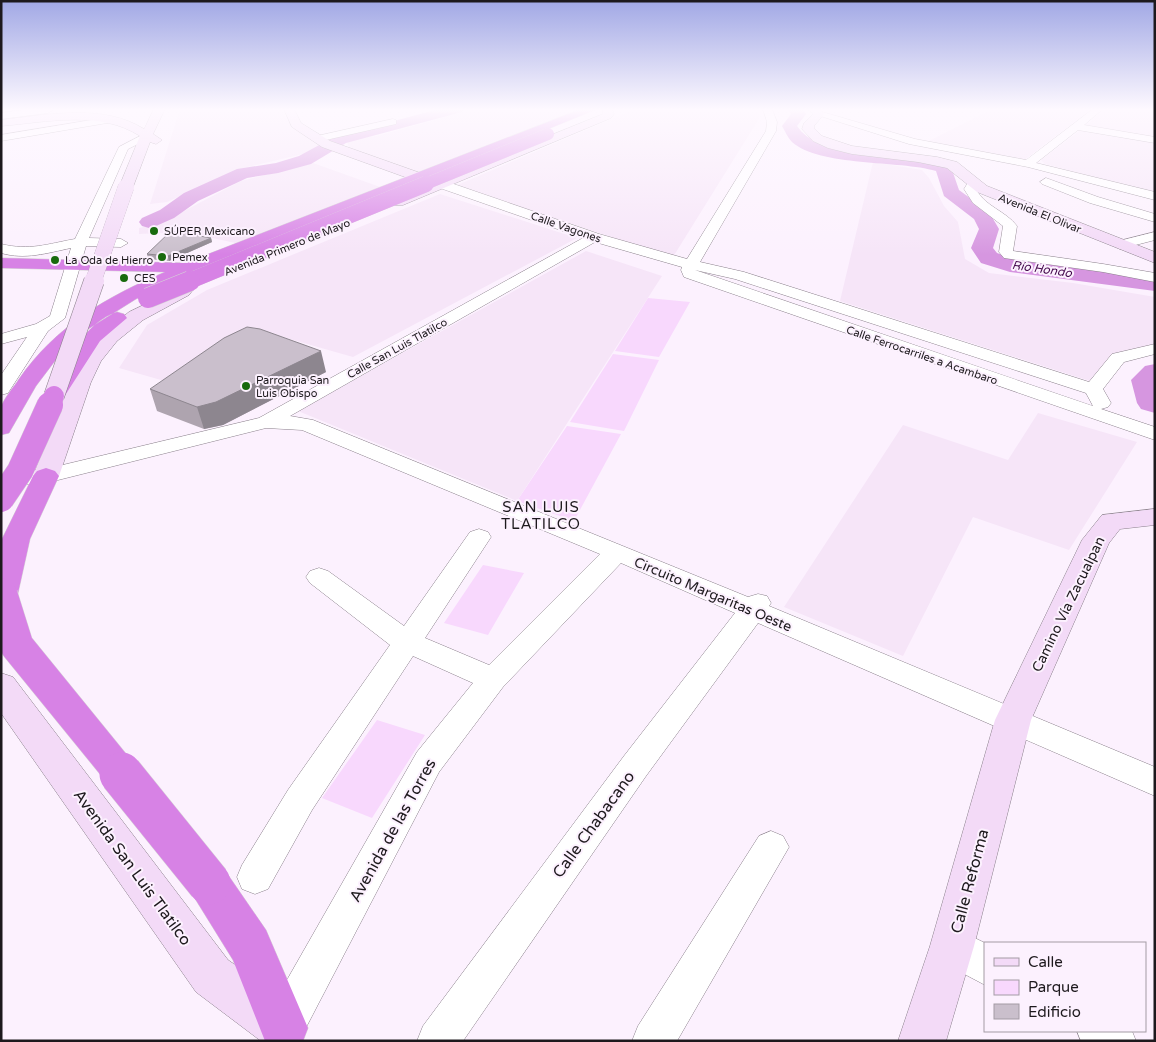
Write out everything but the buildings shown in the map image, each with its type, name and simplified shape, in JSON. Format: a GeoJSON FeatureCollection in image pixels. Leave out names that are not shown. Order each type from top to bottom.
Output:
{"type":"FeatureCollection","features":[{"type":"Feature","properties":{"kind":"highway","name":"Avenida Primero de Mayo"},"geometry":{"type":"LineString","coordinates":[[1,428],[23,388],[47,355],[78,327],[114,303],[204,262],[475,158]]}},
{"type":"Feature","properties":{"kind":"highway","name":"Avenida Primero de Mayo"},"geometry":{"type":"LineString","coordinates":[[1,499],[20,471],[54,396],[93,337],[122,314],[148,298],[487,158]]}},
{"type":"Feature","properties":{"kind":"highway"},"geometry":{"type":"LineString","coordinates":[[1,262],[174,268],[204,262]]}},
{"type":"Feature","properties":{"kind":"highway"},"geometry":{"type":"LineString","coordinates":[[1,602],[16,539],[46,476]]}},
{"type":"Feature","properties":{"kind":"highway"},"geometry":{"type":"LineString","coordinates":[[1,595],[17,646],[209,883],[250,946],[286,1036]]}},
{"type":"Feature","properties":{"kind":"street"},"geometry":{"type":"LineString","coordinates":[[1,340],[42,328],[57,318],[74,265],[75,254],[119,158]]}},
{"type":"Feature","properties":{"kind":"street"},"geometry":{"type":"LineString","coordinates":[[54,396],[126,187],[141,158]]}},
{"type":"Feature","properties":{"kind":"street"},"geometry":{"type":"LineString","coordinates":[[365,158],[421,178]]}},
{"type":"Feature","properties":{"kind":"street","name":"Avenida Primero de Mayo"},"geometry":{"type":"LineString","coordinates":[[46,476],[80,382],[91,359],[116,332],[136,316],[162,300],[196,284],[505,158]]}},
{"type":"Feature","properties":{"kind":"street"},"geometry":{"type":"LineString","coordinates":[[691,269],[756,158]]}},
{"type":"Feature","properties":{"kind":"street","name":"Avenida El Olivar"},"geometry":{"type":"LineString","coordinates":[[918,158],[942,162],[958,168],[973,184],[1155,258]]}},
{"type":"Feature","properties":{"kind":"street"},"geometry":{"type":"LineString","coordinates":[[994,158],[1028,164],[1155,196]]}},
{"type":"Feature","properties":{"kind":"street"},"geometry":{"type":"LineString","coordinates":[[1028,164],[1036,158]]}},
{"type":"Feature","properties":{"kind":"street"},"geometry":{"type":"LineString","coordinates":[[997,164],[1155,218]]}},
{"type":"Feature","properties":{"kind":"street"},"geometry":{"type":"LineString","coordinates":[[1028,164],[1059,181],[1097,198],[1155,214]]}},
{"type":"Feature","properties":{"kind":"street","name":"Calle Vagones"},"geometry":{"type":"LineString","coordinates":[[441,184],[691,269]]}},
{"type":"Feature","properties":{"kind":"street"},"geometry":{"type":"LineString","coordinates":[[973,184],[970,189],[976,198],[1010,226],[1006,252],[1009,255],[1103,268],[1155,278]]}},
{"type":"Feature","properties":{"kind":"street"},"geometry":{"type":"LineString","coordinates":[[350,205],[376,211]]}},
{"type":"Feature","properties":{"kind":"street"},"geometry":{"type":"LineString","coordinates":[[1120,245],[1155,236]]}},
{"type":"Feature","properties":{"kind":"street","name":"Calle San Luis Tlatilco"},"geometry":{"type":"LineString","coordinates":[[1,478],[46,476],[266,422],[594,237]]}},
{"type":"Feature","properties":{"kind":"street"},"geometry":{"type":"LineString","coordinates":[[1,248],[14,251],[40,252],[80,242],[121,243]]}},
{"type":"Feature","properties":{"kind":"street","name":"Calle Ferrocarriles a Acambaro"},"geometry":{"type":"LineString","coordinates":[[691,269],[739,275],[1093,389]]}},
{"type":"Feature","properties":{"kind":"street","name":"Calle Ferrocarriles a Acambaro"},"geometry":{"type":"LineString","coordinates":[[691,269],[941,362],[1155,434]]}},
{"type":"Feature","properties":{"kind":"street"},"geometry":{"type":"LineString","coordinates":[[1,389],[42,328]]}},
{"type":"Feature","properties":{"kind":"street"},"geometry":{"type":"LineString","coordinates":[[941,362],[960,346]]}},
{"type":"Feature","properties":{"kind":"street"},"geometry":{"type":"LineString","coordinates":[[1108,418],[1093,389],[1118,358],[1155,349]]}},
{"type":"Feature","properties":{"kind":"street","name":"Circuito Margaritas Oeste"},"geometry":{"type":"LineString","coordinates":[[266,422],[306,424],[756,607],[1155,782]]}},
{"type":"Feature","properties":{"kind":"street","name":"Camino Vía Zacualpan"},"geometry":{"type":"LineString","coordinates":[[1012,720],[1096,540],[1112,521],[1150,517]]}},
{"type":"Feature","properties":{"kind":"street"},"geometry":{"type":"LineString","coordinates":[[255,877],[300,800],[479,537]]}},
{"type":"Feature","properties":{"kind":"street","name":"Avenida de las Torres"},"geometry":{"type":"LineString","coordinates":[[286,1036],[428,762],[493,679],[617,552]]}},
{"type":"Feature","properties":{"kind":"street"},"geometry":{"type":"LineString","coordinates":[[319,577],[406,642],[493,679]]}},
{"type":"Feature","properties":{"kind":"street","name":"Calle Chabacano"},"geometry":{"type":"LineString","coordinates":[[438,1041],[635,766],[756,607]]}},
{"type":"Feature","properties":{"kind":"street","name":"Avenida San Luis Tlatilco"},"geometry":{"type":"LineString","coordinates":[[1,686],[212,976],[286,1036]]}},
{"type":"Feature","properties":{"kind":"street","name":"Calle Reforma"},"geometry":{"type":"LineString","coordinates":[[922,1041],[968,956],[1012,720]]}},
{"type":"Feature","properties":{"kind":"street"},"geometry":{"type":"LineString","coordinates":[[653,1041],[771,847]]}},
{"type":"Feature","properties":{"kind":"street"},"geometry":{"type":"LineString","coordinates":[[1100,1032],[1116,1041]]}},
{"type":"Feature","properties":{"kind":"shaded area"},"geometry":{"type":"Polygon","coordinates":[[[165,158],[287,158],[243,168],[167,202],[150,204],[165,158]]]}},
{"type":"Feature","properties":{"kind":"shaded area"},"geometry":{"type":"Polygon","coordinates":[[[366,158],[464,158],[420,175],[366,158]]]}},
{"type":"Feature","properties":{"kind":"shaded area"},"geometry":{"type":"Polygon","coordinates":[[[521,158],[735,158],[673,257],[455,186],[521,158]]]}},
{"type":"Feature","properties":{"kind":"shaded area"},"geometry":{"type":"Polygon","coordinates":[[[1005,158],[1027,158],[1023,161],[1005,158]]]}},
{"type":"Feature","properties":{"kind":"shaded area"},"geometry":{"type":"Polygon","coordinates":[[[1044,158],[1155,158],[1155,193],[1045,164],[1041,160],[1044,158]]]}},
{"type":"Feature","properties":{"kind":"shaded area"},"geometry":{"type":"Polygon","coordinates":[[[873,162],[922,170],[929,178],[944,206],[958,222],[965,259],[989,273],[1073,283],[1155,297],[1155,344],[1114,354],[1090,381],[840,301],[873,162]]]}},
{"type":"Feature","properties":{"kind":"shaded area"},"geometry":{"type":"Polygon","coordinates":[[[313,163],[383,188],[240,244],[185,232],[139,234],[139,228],[163,222],[241,181],[313,163]]]}},
{"type":"Feature","properties":{"kind":"shaded area"},"geometry":{"type":"Polygon","coordinates":[[[440,194],[577,238],[353,357],[265,332],[168,382],[119,368],[147,325],[207,290],[440,194]]]}},
{"type":"Feature","properties":{"kind":"shaded area"},"geometry":{"type":"Polygon","coordinates":[[[586,251],[662,276],[517,501],[298,411],[586,251]]]}},
{"type":"Feature","properties":{"kind":"shaded area"},"geometry":{"type":"Polygon","coordinates":[[[1038,413],[1137,442],[1069,550],[973,517],[903,656],[784,607],[903,425],[1008,460],[1038,413]]]}},
{"type":"Feature","properties":{"kind":"green space"},"geometry":{"type":"Polygon","coordinates":[[[648,298],[690,302],[659,357],[615,351],[648,298]]]}},
{"type":"Feature","properties":{"kind":"green space"},"geometry":{"type":"Polygon","coordinates":[[[613,354],[659,360],[624,431],[570,422],[613,354]]]}},
{"type":"Feature","properties":{"kind":"green space"},"geometry":{"type":"Polygon","coordinates":[[[567,426],[621,434],[574,521],[517,501],[567,426]]]}},
{"type":"Feature","properties":{"kind":"green space"},"geometry":{"type":"Polygon","coordinates":[[[483,565],[524,573],[488,635],[444,623],[483,565]]]}},
{"type":"Feature","properties":{"kind":"green space"},"geometry":{"type":"Polygon","coordinates":[[[377,720],[425,735],[372,818],[322,798],[377,720]]]}},
{"type":"Feature","properties":{"kind":"waterway"},"geometry":{"type":"LineString","coordinates":[[149,222],[167,214],[191,197],[243,173],[278,168],[309,158]]}},
{"type":"Feature","properties":{"kind":"waterway","name":"Río Hondo"},"geometry":{"type":"LineString","coordinates":[[880,158],[928,163],[944,168],[951,192],[982,216],[989,229],[982,248],[989,258],[1010,265],[1155,284]]}},
{"type":"Feature","properties":{"kind":"waterway","name":"Río Hondo"},"geometry":{"type":"LineString","coordinates":[[1155,372],[1145,380],[1152,403],[1155,404]]}},
{"type":"Feature","properties":{"kind":"place","name":"SÚPER Mexicano"},"geometry":{"type":"Point","coordinates":[154,231]}},
{"type":"Feature","properties":{"kind":"place","name":"Pemex"},"geometry":{"type":"Point","coordinates":[162,257]}},
{"type":"Feature","properties":{"kind":"place","name":"La Oda de Hierro"},"geometry":{"type":"Point","coordinates":[55,260]}},
{"type":"Feature","properties":{"kind":"place","name":"CES"},"geometry":{"type":"Point","coordinates":[124,278]}},
{"type":"Feature","properties":{"kind":"place","name":"Parroquia San Luis Obispo"},"geometry":{"type":"Point","coordinates":[246,386]}},
{"type":"Feature","properties":{"kind":"district","name":"SAN LUIS TLATILCO"},"geometry":{"type":"Point","coordinates":[541,516]}}]}
